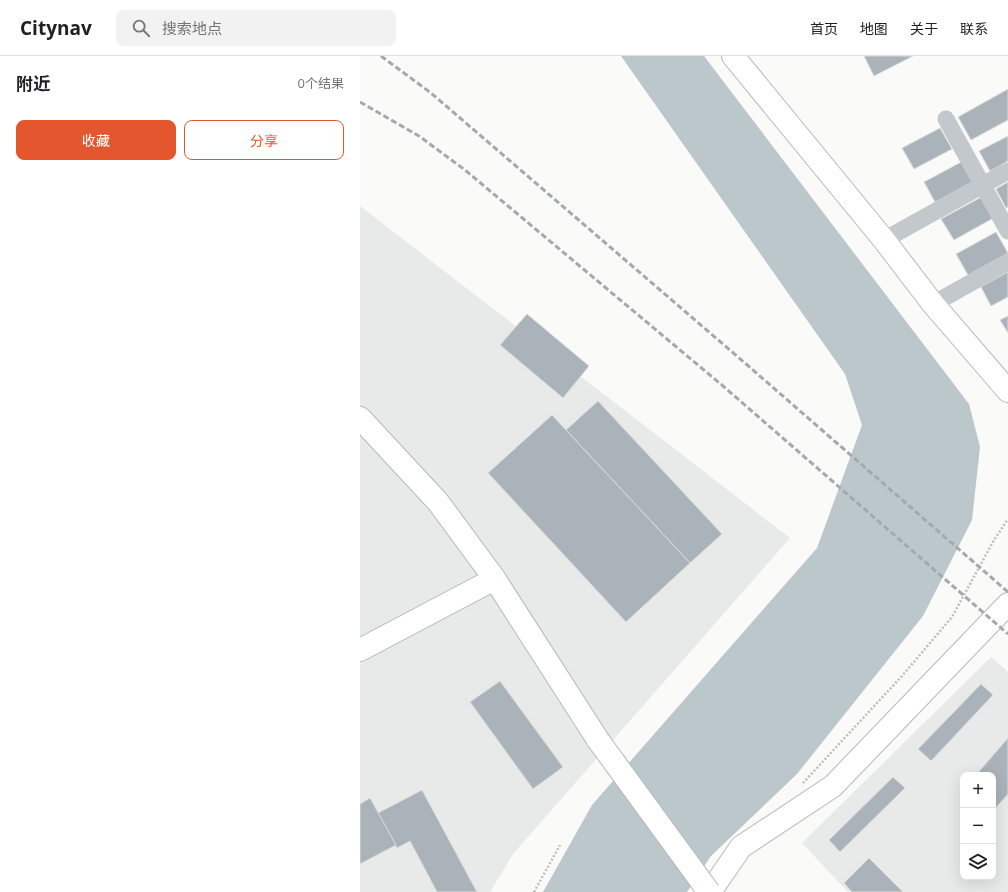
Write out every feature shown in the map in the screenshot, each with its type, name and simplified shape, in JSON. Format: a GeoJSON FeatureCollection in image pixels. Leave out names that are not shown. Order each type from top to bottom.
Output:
{"type":"FeatureCollection","features":[{"type":"Feature","properties":{"kind":"main road"},"geometry":{"type":"LineString","coordinates":[[733,56],[884,240],[933,304],[1008,391]]}},
{"type":"Feature","properties":{"kind":"main road"},"geometry":{"type":"LineString","coordinates":[[360,418],[438,502],[494,578],[598,740]]}},
{"type":"Feature","properties":{"kind":"main road"},"geometry":{"type":"LineString","coordinates":[[360,433],[430,508],[710,892],[741,847],[833,786],[1008,604]]}},
{"type":"Feature","properties":{"kind":"main road"},"geometry":{"type":"LineString","coordinates":[[360,650],[485,584]]}},
{"type":"Feature","properties":{"kind":"street"},"geometry":{"type":"LineString","coordinates":[[946,119],[1008,231]]}},
{"type":"Feature","properties":{"kind":"street"},"geometry":{"type":"LineString","coordinates":[[884,240],[1008,171]]}},
{"type":"Feature","properties":{"kind":"street"},"geometry":{"type":"LineString","coordinates":[[933,304],[1008,262]]}},
{"type":"Feature","properties":{"kind":"path"},"geometry":{"type":"LineString","coordinates":[[800,786],[902,676],[952,616],[994,540],[1008,519]]}},
{"type":"Feature","properties":{"kind":"path"},"geometry":{"type":"LineString","coordinates":[[534,892],[560,845]]}},
{"type":"Feature","properties":{"kind":"shaded area"},"geometry":{"type":"Polygon","coordinates":[[[621,56],[704,56],[969,404],[980,447],[972,520],[923,616],[797,774],[711,856],[687,892],[543,892],[592,805],[817,548],[862,425],[845,374],[621,56]]]}},
{"type":"Feature","properties":{"kind":"shaded area"},"geometry":{"type":"Polygon","coordinates":[[[360,206],[790,538],[513,854],[490,892],[360,892],[360,206]]]}},
{"type":"Feature","properties":{"kind":"shaded area"},"geometry":{"type":"Polygon","coordinates":[[[991,657],[1008,672],[1008,892],[848,892],[802,843],[991,657]]]}},
{"type":"Feature","properties":{"kind":"building"},"geometry":{"type":"Polygon","coordinates":[[[864,56],[913,56],[874,76],[864,56]]]}},
{"type":"Feature","properties":{"kind":"building"},"geometry":{"type":"Polygon","coordinates":[[[1008,89],[1008,120],[971,140],[958,117],[1008,89]]]}},
{"type":"Feature","properties":{"kind":"building"},"geometry":{"type":"Polygon","coordinates":[[[940,128],[952,149],[914,169],[902,148],[940,128]]]}},
{"type":"Feature","properties":{"kind":"building"},"geometry":{"type":"Polygon","coordinates":[[[1008,136],[1008,161],[990,171],[979,151],[1008,136]]]}},
{"type":"Feature","properties":{"kind":"building"},"geometry":{"type":"Polygon","coordinates":[[[965,160],[976,180],[935,202],[924,182],[965,160]]]}},
{"type":"Feature","properties":{"kind":"building"},"geometry":{"type":"Polygon","coordinates":[[[1008,182],[1008,207],[1006,208],[996,189],[1008,182]]]}},
{"type":"Feature","properties":{"kind":"building"},"geometry":{"type":"Polygon","coordinates":[[[985,195],[997,216],[954,240],[941,219],[985,195]]]}},
{"type":"Feature","properties":{"kind":"building"},"geometry":{"type":"Polygon","coordinates":[[[996,232],[1008,253],[968,275],[956,254],[996,232]]]}},
{"type":"Feature","properties":{"kind":"building"},"geometry":{"type":"Polygon","coordinates":[[[1008,272],[1008,297],[991,306],[981,287],[1008,272]]]}},
{"type":"Feature","properties":{"kind":"building"},"geometry":{"type":"Polygon","coordinates":[[[527,314],[589,366],[563,398],[500,345],[527,314]]]}},
{"type":"Feature","properties":{"kind":"building"},"geometry":{"type":"Polygon","coordinates":[[[1008,316],[1008,333],[1000,320],[1008,316]]]}},
{"type":"Feature","properties":{"kind":"building"},"geometry":{"type":"Polygon","coordinates":[[[598,401],[722,534],[690,563],[566,430],[598,401]]]}},
{"type":"Feature","properties":{"kind":"building"},"geometry":{"type":"Polygon","coordinates":[[[552,415],[690,563],[626,622],[488,473],[552,415]]]}},
{"type":"Feature","properties":{"kind":"building"},"geometry":{"type":"Polygon","coordinates":[[[500,681],[563,767],[533,789],[470,702],[500,681]]]}},
{"type":"Feature","properties":{"kind":"building"},"geometry":{"type":"Polygon","coordinates":[[[981,684],[993,695],[931,761],[918,749],[981,684]]]}},
{"type":"Feature","properties":{"kind":"building"},"geometry":{"type":"Polygon","coordinates":[[[1008,738],[1008,794],[996,808],[996,772],[979,772],[1008,738]]]}},
{"type":"Feature","properties":{"kind":"building"},"geometry":{"type":"Polygon","coordinates":[[[893,777],[905,788],[840,852],[829,840],[893,777]]]}},
{"type":"Feature","properties":{"kind":"building"},"geometry":{"type":"Polygon","coordinates":[[[422,790],[477,892],[437,892],[410,841],[397,848],[378,813],[422,790]]]}},
{"type":"Feature","properties":{"kind":"building"},"geometry":{"type":"Polygon","coordinates":[[[370,798],[396,845],[360,864],[360,804],[370,798]]]}},
{"type":"Feature","properties":{"kind":"building"},"geometry":{"type":"Polygon","coordinates":[[[869,858],[903,892],[852,892],[844,883],[869,858]]]}},
{"type":"Feature","properties":{"kind":"railway"},"geometry":{"type":"LineString","coordinates":[[381,56],[431,93],[1008,592]]}},
{"type":"Feature","properties":{"kind":"railway"},"geometry":{"type":"LineString","coordinates":[[360,102],[419,136],[465,170],[723,386],[1008,634]]}}]}
